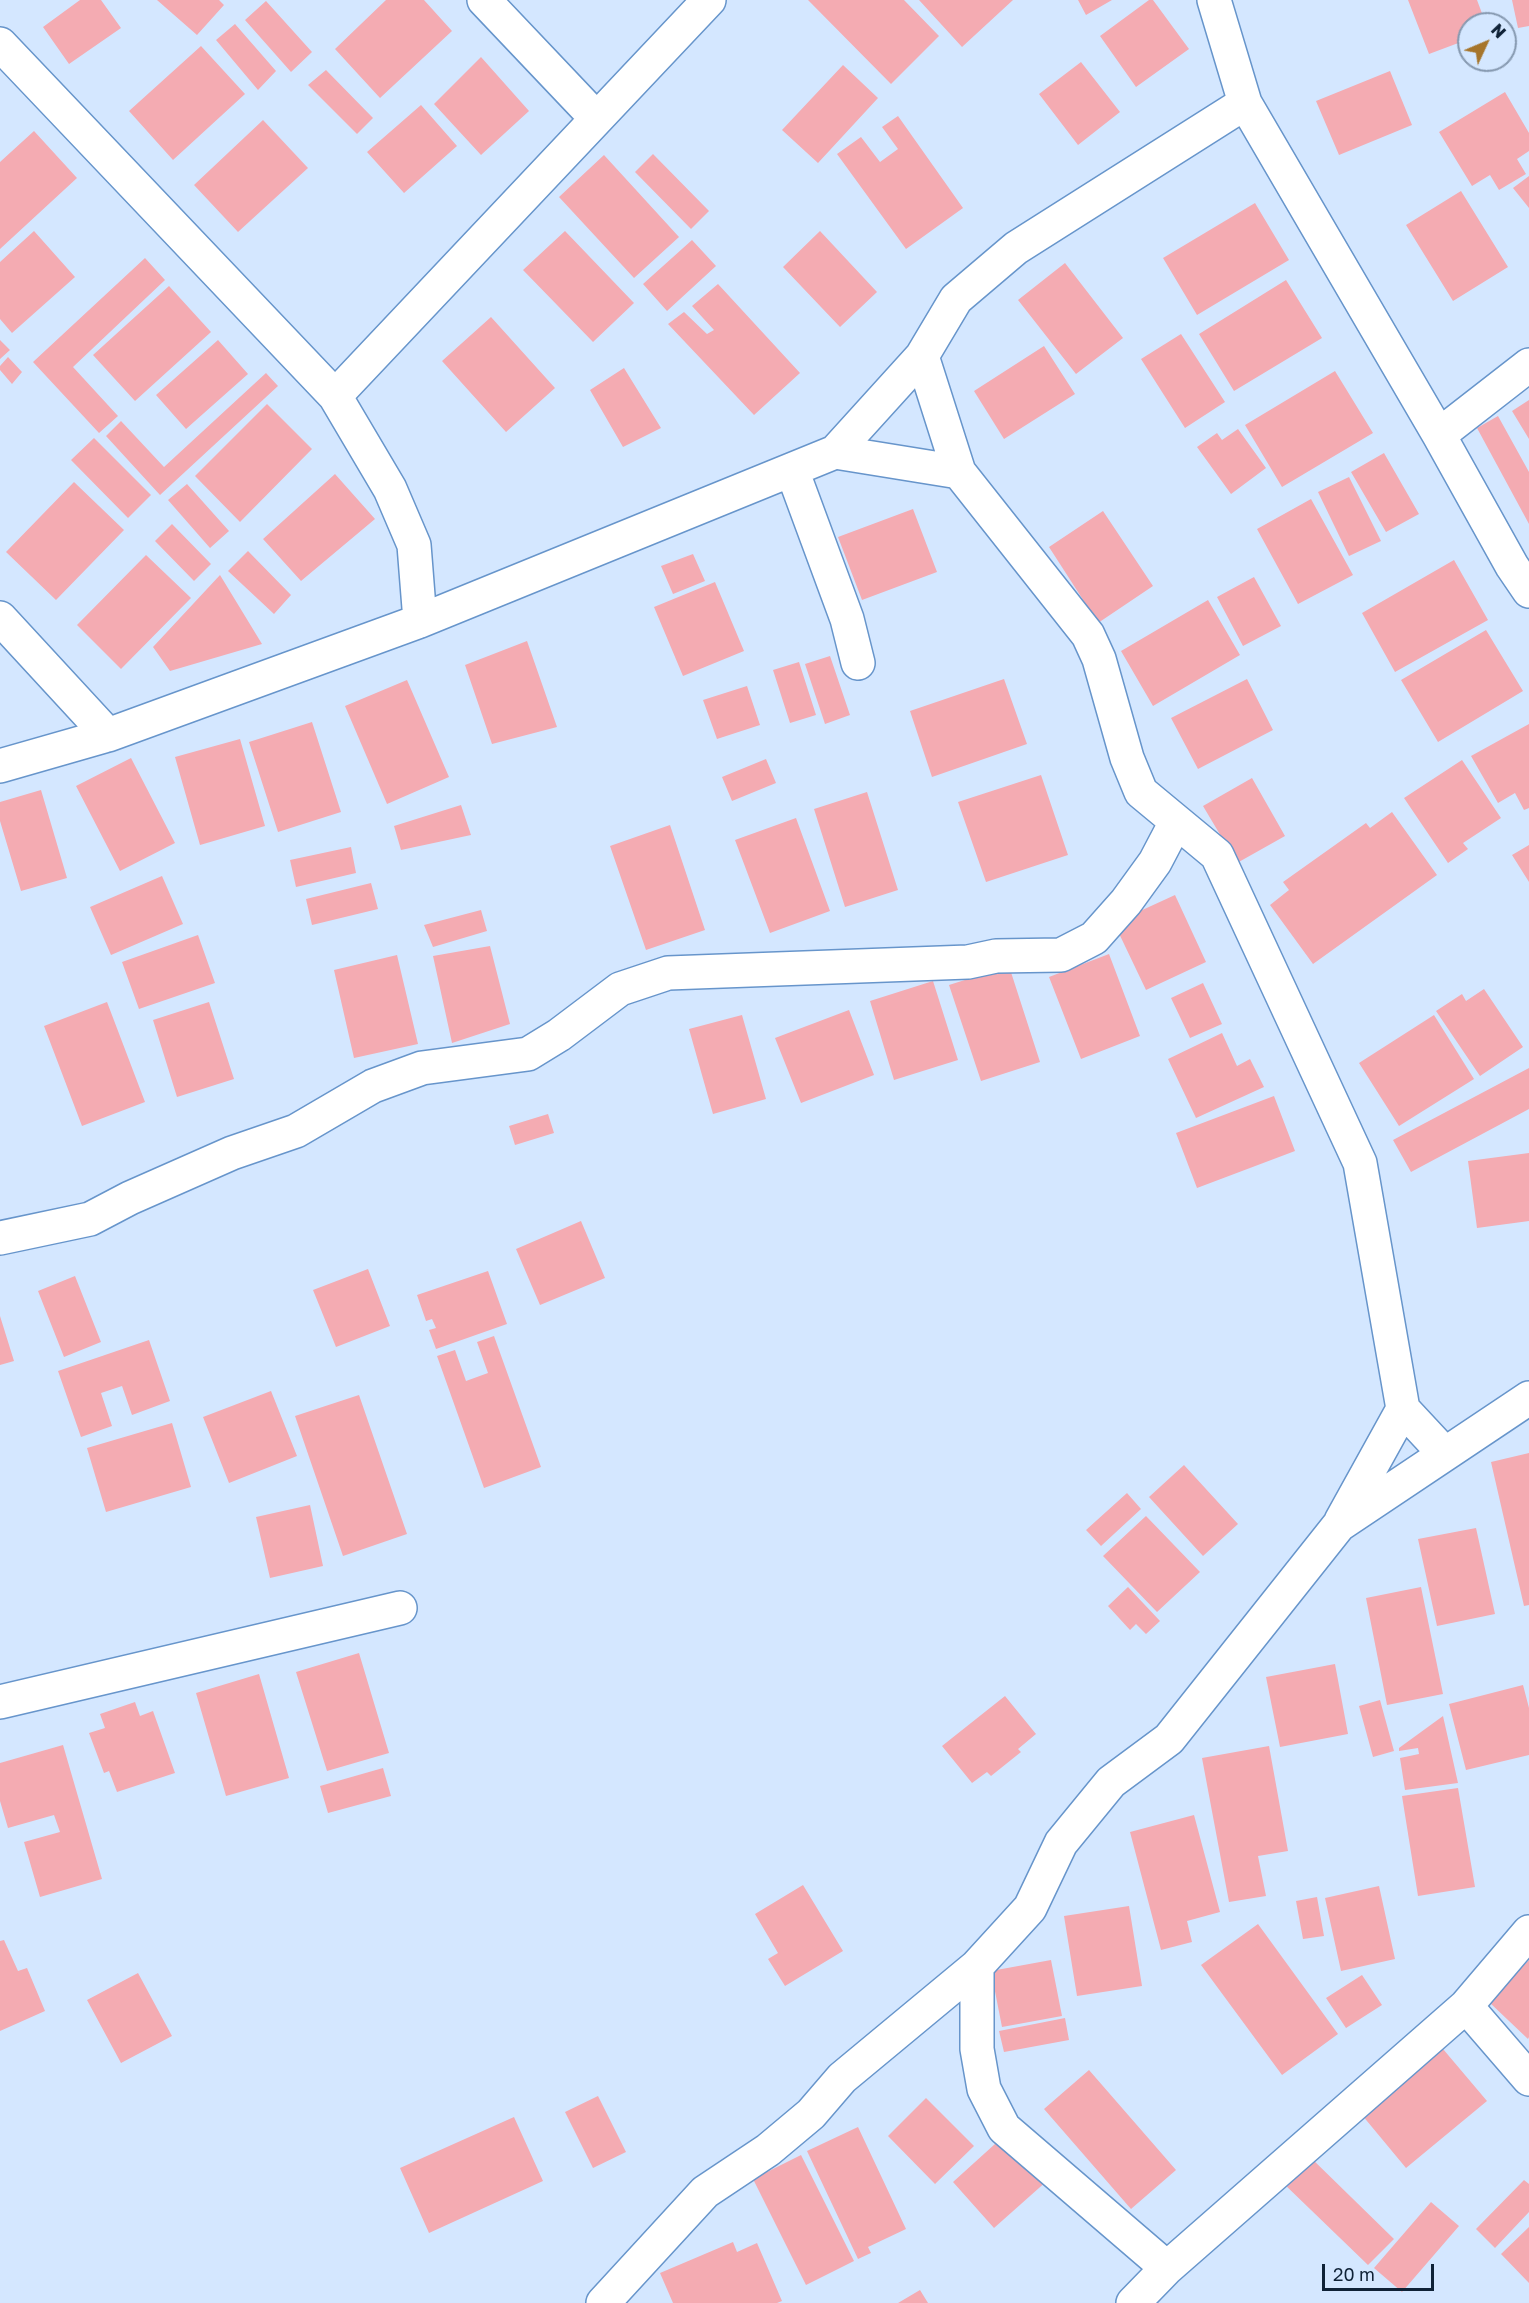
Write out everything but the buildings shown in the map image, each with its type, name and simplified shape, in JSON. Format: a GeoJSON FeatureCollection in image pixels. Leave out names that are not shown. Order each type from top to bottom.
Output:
{"type":"FeatureCollection","features":[{"type":"Feature","properties":{"kind":"street"},"geometry":{"type":"LineString","coordinates":[[484,0],[596,118]]}},
{"type":"Feature","properties":{"kind":"street"},"geometry":{"type":"LineString","coordinates":[[335,396],[709,0]]}},
{"type":"Feature","properties":{"kind":"street"},"geometry":{"type":"LineString","coordinates":[[1214,0],[1245,103],[1439,435],[1512,566],[1529,591]]}},
{"type":"Feature","properties":{"kind":"street"},"geometry":{"type":"LineString","coordinates":[[0,44],[335,396],[390,489],[414,545],[420,621]]}},
{"type":"Feature","properties":{"kind":"street"},"geometry":{"type":"LineString","coordinates":[[0,766],[108,735],[420,621],[835,452],[922,356],[956,299],[1016,248],[1245,103]]}},
{"type":"Feature","properties":{"kind":"street"},"geometry":{"type":"LineString","coordinates":[[922,356],[958,472],[1088,635],[1099,659],[1127,758],[1141,792],[1217,855],[1360,1163],[1403,1409],[1444,1453]]}},
{"type":"Feature","properties":{"kind":"street"},"geometry":{"type":"LineString","coordinates":[[1439,435],[1529,365]]}},
{"type":"Feature","properties":{"kind":"street"},"geometry":{"type":"LineString","coordinates":[[835,452],[958,472]]}},
{"type":"Feature","properties":{"kind":"street"},"geometry":{"type":"LineString","coordinates":[[792,470],[847,619],[858,663]]}},
{"type":"Feature","properties":{"kind":"street"},"geometry":{"type":"LineString","coordinates":[[0,618],[108,735]]}},
{"type":"Feature","properties":{"kind":"street"},"geometry":{"type":"LineString","coordinates":[[0,1238],[90,1219],[130,1198],[232,1153],[296,1131],[373,1086],[422,1068],[528,1054],[559,1035],[621,989],[668,973],[956,963],[996,956],[1061,955],[1094,938],[1126,902],[1155,862],[1176,822]]}},
{"type":"Feature","properties":{"kind":"street"},"geometry":{"type":"LineString","coordinates":[[1339,1525],[1529,1398]]}},
{"type":"Feature","properties":{"kind":"street"},"geometry":{"type":"LineString","coordinates":[[603,2303],[705,2192],[768,2150],[811,2114],[842,2078],[977,1966],[1030,1908],[1061,1843],[1111,1782],[1169,1739],[1339,1525],[1403,1409]]}},
{"type":"Feature","properties":{"kind":"street"},"geometry":{"type":"LineString","coordinates":[[0,1702],[400,1608]]}},
{"type":"Feature","properties":{"kind":"street"},"geometry":{"type":"LineString","coordinates":[[1133,2303],[1167,2268],[1466,2006],[1529,1932]]}},
{"type":"Feature","properties":{"kind":"street"},"geometry":{"type":"LineString","coordinates":[[977,1966],[977,2049],[984,2089],[1004,2128],[1167,2268]]}},
{"type":"Feature","properties":{"kind":"street"},"geometry":{"type":"LineString","coordinates":[[1466,2006],[1529,2079]]}}]}
